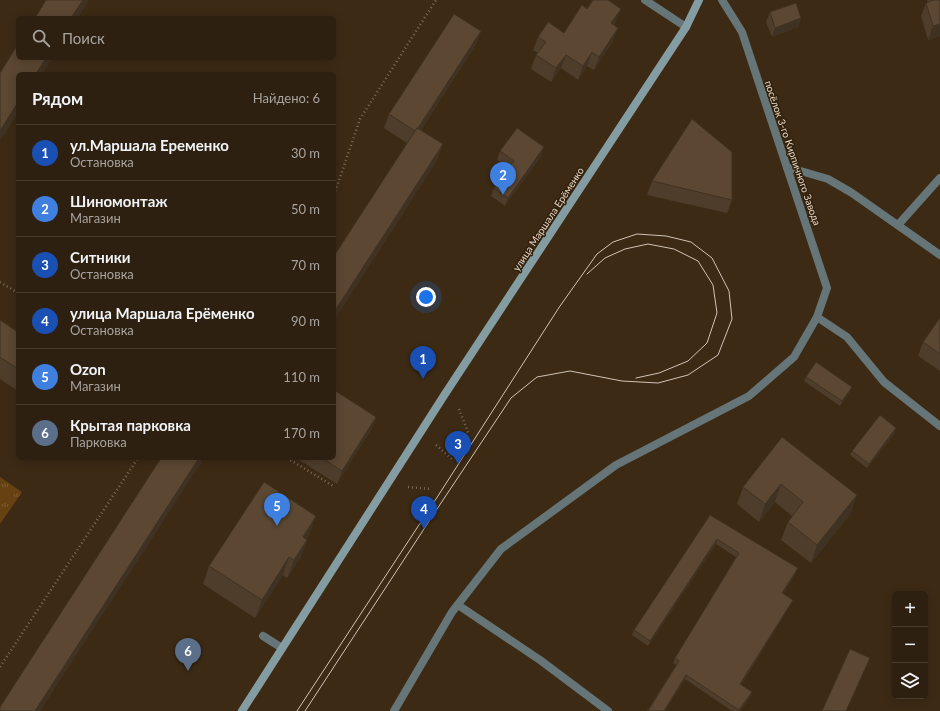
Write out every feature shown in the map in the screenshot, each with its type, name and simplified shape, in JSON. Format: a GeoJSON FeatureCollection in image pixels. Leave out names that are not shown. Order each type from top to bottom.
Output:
{"type":"FeatureCollection","features":[{"type":"Feature","properties":{"kind":"main road","name":"улица Маршала Ерёменко"},"geometry":{"type":"LineString","coordinates":[[242,711],[450,388],[686,27],[699,0]]}},
{"type":"Feature","properties":{"kind":"street"},"geometry":{"type":"LineString","coordinates":[[645,0],[686,27]]}},
{"type":"Feature","properties":{"kind":"street","name":"посёлок 3-го Кирпичного Завода"},"geometry":{"type":"LineString","coordinates":[[394,711],[452,612],[501,549],[616,465],[749,396],[794,357],[817,317],[827,288],[742,32],[722,0]]}},
{"type":"Feature","properties":{"kind":"street"},"geometry":{"type":"LineString","coordinates":[[787,167],[828,179],[852,193],[940,255]]}},
{"type":"Feature","properties":{"kind":"street"},"geometry":{"type":"LineString","coordinates":[[898,225],[940,178]]}},
{"type":"Feature","properties":{"kind":"street"},"geometry":{"type":"LineString","coordinates":[[817,317],[847,337],[884,382],[940,426]]}},
{"type":"Feature","properties":{"kind":"street"},"geometry":{"type":"LineString","coordinates":[[458,605],[540,660],[608,711]]}},
{"type":"Feature","properties":{"kind":"street"},"geometry":{"type":"LineString","coordinates":[[262,636],[282,648]]}},
{"type":"Feature","properties":{"kind":"path"},"geometry":{"type":"LineString","coordinates":[[336,189],[360,119],[436,0]]}},
{"type":"Feature","properties":{"kind":"path"},"geometry":{"type":"LineString","coordinates":[[0,282],[16,292]]}},
{"type":"Feature","properties":{"kind":"path"},"geometry":{"type":"LineString","coordinates":[[459,409],[469,435]]}},
{"type":"Feature","properties":{"kind":"path"},"geometry":{"type":"LineString","coordinates":[[436,445],[452,460]]}},
{"type":"Feature","properties":{"kind":"path"},"geometry":{"type":"LineString","coordinates":[[0,667],[137,460]]}},
{"type":"Feature","properties":{"kind":"path"},"geometry":{"type":"LineString","coordinates":[[290,460],[335,487]]}},
{"type":"Feature","properties":{"kind":"path"},"geometry":{"type":"LineString","coordinates":[[408,487],[431,490]]}},
{"type":"Feature","properties":{"kind":"green space"},"geometry":{"type":"Polygon","coordinates":[[[0,477],[22,492],[0,524],[0,477]]]}},
{"type":"Feature","properties":{"kind":"building"},"geometry":{"type":"Polygon","coordinates":[[[46,0],[83,0],[72,16],[36,16],[46,0]]]}},
{"type":"Feature","properties":{"kind":"building"},"geometry":{"type":"Polygon","coordinates":[[[593,0],[608,0],[621,9],[611,23],[618,28],[599,57],[592,52],[583,66],[566,55],[556,68],[536,55],[546,42],[538,37],[548,22],[564,33],[582,5],[587,9],[593,0]]]}},
{"type":"Feature","properties":{"kind":"building"},"geometry":{"type":"Polygon","coordinates":[[[934,0],[940,0],[940,24],[933,26],[926,3],[934,0]]]}},
{"type":"Feature","properties":{"kind":"building"},"geometry":{"type":"Polygon","coordinates":[[[796,3],[801,18],[775,28],[770,12],[796,3]]]}},
{"type":"Feature","properties":{"kind":"building"},"geometry":{"type":"Polygon","coordinates":[[[454,14],[481,31],[415,131],[389,114],[454,14]]]}},
{"type":"Feature","properties":{"kind":"building"},"geometry":{"type":"Polygon","coordinates":[[[16,47],[16,60],[45,60],[37,72],[16,72],[16,105],[0,131],[0,73],[16,47]]]}},
{"type":"Feature","properties":{"kind":"building"},"geometry":{"type":"Polygon","coordinates":[[[692,119],[732,152],[732,200],[652,181],[692,119]]]}},
{"type":"Feature","properties":{"kind":"building"},"geometry":{"type":"Polygon","coordinates":[[[417,128],[443,144],[336,309],[336,253],[417,128]]]}},
{"type":"Feature","properties":{"kind":"building"},"geometry":{"type":"Polygon","coordinates":[[[517,128],[544,147],[508,198],[494,188],[514,161],[500,151],[517,128]]]}},
{"type":"Feature","properties":{"kind":"building"},"geometry":{"type":"Polygon","coordinates":[[[940,318],[940,354],[923,342],[940,318]]]}},
{"type":"Feature","properties":{"kind":"building"},"geometry":{"type":"Polygon","coordinates":[[[0,320],[16,331],[16,368],[0,357],[0,320]]]}},
{"type":"Feature","properties":{"kind":"building"},"geometry":{"type":"Polygon","coordinates":[[[816,362],[852,387],[842,401],[806,377],[816,362]]]}},
{"type":"Feature","properties":{"kind":"building"},"geometry":{"type":"Polygon","coordinates":[[[336,391],[376,417],[342,471],[325,460],[336,460],[336,391]]]}},
{"type":"Feature","properties":{"kind":"building"},"geometry":{"type":"Polygon","coordinates":[[[880,415],[896,428],[869,464],[852,451],[880,415]]]}},
{"type":"Feature","properties":{"kind":"building"},"geometry":{"type":"Polygon","coordinates":[[[782,437],[857,495],[817,545],[788,522],[803,502],[781,484],[765,504],[743,487],[782,437]]]}},
{"type":"Feature","properties":{"kind":"building"},"geometry":{"type":"Polygon","coordinates":[[[160,460],[198,460],[35,711],[0,711],[0,707],[160,460]]]}},
{"type":"Feature","properties":{"kind":"building"},"geometry":{"type":"Polygon","coordinates":[[[264,482],[316,516],[303,537],[307,540],[294,560],[289,557],[262,600],[209,566],[264,482]]]}},
{"type":"Feature","properties":{"kind":"building"},"geometry":{"type":"Polygon","coordinates":[[[710,515],[798,568],[782,593],[793,600],[740,684],[752,692],[739,710],[686,675],[664,711],[648,711],[679,661],[675,658],[739,553],[717,539],[650,641],[634,630],[710,515]]]}},
{"type":"Feature","properties":{"kind":"building"},"geometry":{"type":"Polygon","coordinates":[[[850,649],[870,658],[846,711],[822,711],[850,649]]]}},
{"type":"Feature","properties":{"kind":"tram line"},"geometry":{"type":"LineString","coordinates":[[297,711],[560,306],[597,254],[613,242],[637,234],[666,236],[691,242],[712,258],[729,291],[732,319],[718,355],[688,375],[658,383],[622,381],[570,371],[537,377],[511,398],[305,711]]}},
{"type":"Feature","properties":{"kind":"tram line"},"geometry":{"type":"LineString","coordinates":[[587,274],[605,258],[625,249],[648,244],[674,249],[698,261],[713,285],[717,313],[707,343],[688,361],[659,373],[636,378]]}},
{"type":"Feature","properties":{"kind":"place","name":"Шиномонтаж"},"geometry":{"type":"Point","coordinates":[503,195]}},
{"type":"Feature","properties":{"kind":"place","name":"ул.Маршала Еременко"},"geometry":{"type":"Point","coordinates":[423,379]}},
{"type":"Feature","properties":{"kind":"place","name":"Ситники"},"geometry":{"type":"Point","coordinates":[458,464]}},
{"type":"Feature","properties":{"kind":"place","name":"Ozon"},"geometry":{"type":"Point","coordinates":[277,526]}},
{"type":"Feature","properties":{"kind":"place","name":"улица Маршала Ерёменко"},"geometry":{"type":"Point","coordinates":[424,529]}},
{"type":"Feature","properties":{"kind":"place","name":"Крытая парковка"},"geometry":{"type":"Point","coordinates":[188,671]}}]}
